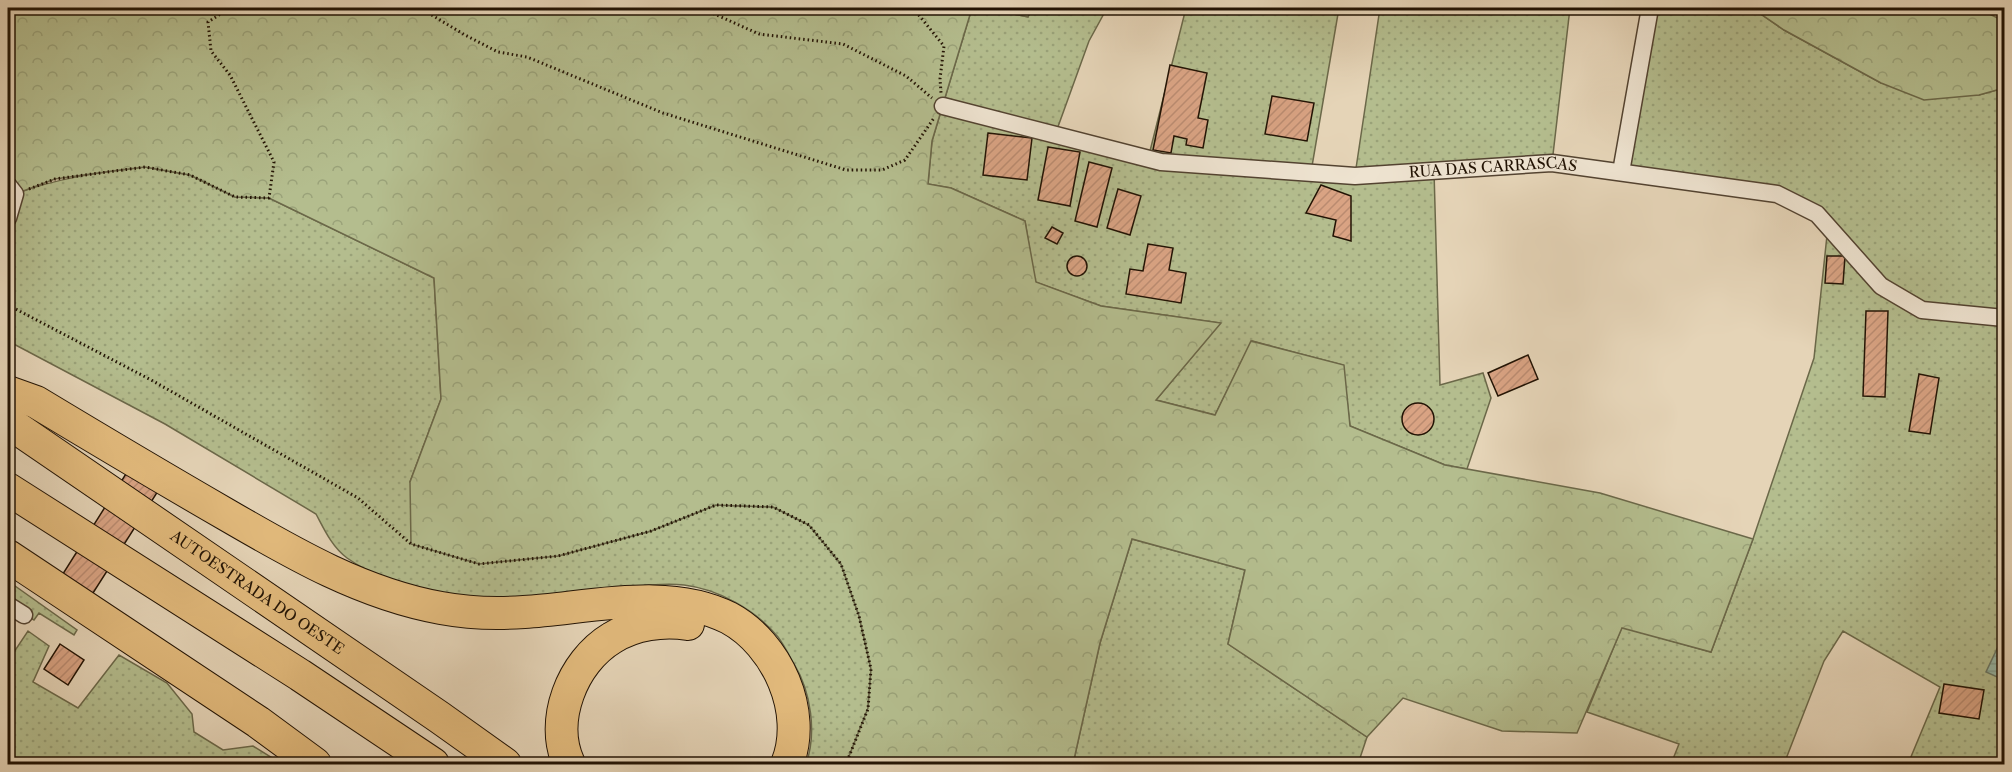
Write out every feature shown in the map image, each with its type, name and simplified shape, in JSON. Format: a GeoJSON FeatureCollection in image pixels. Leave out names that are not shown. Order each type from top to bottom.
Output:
{"type":"FeatureCollection","features":[{"type":"Feature","properties":{"kind":"highway"},"geometry":{"type":"LineString","coordinates":[[8,392],[36,402],[270,541],[389,595],[442,608],[522,613],[624,603],[668,602],[700,607],[730,619],[765,648],[780,671],[788,691],[792,714],[792,740],[787,765]]}},
{"type":"Feature","properties":{"kind":"highway","name":"AUTOESTRADA DO OESTE"},"geometry":{"type":"LineString","coordinates":[[8,422],[439,717],[505,765]]}},
{"type":"Feature","properties":{"kind":"highway"},"geometry":{"type":"LineString","coordinates":[[8,489],[300,675],[433,765]]}},
{"type":"Feature","properties":{"kind":"highway"},"geometry":{"type":"LineString","coordinates":[[8,556],[258,722],[315,765]]}},
{"type":"Feature","properties":{"kind":"highway"},"geometry":{"type":"LineString","coordinates":[[569,765],[563,742],[562,721],[565,701],[584,665],[611,638],[646,624],[665,622],[686,623],[711,631],[731,642],[759,670],[772,704],[774,742],[769,765]]}},
{"type":"Feature","properties":{"kind":"street"},"geometry":{"type":"LineString","coordinates":[[1621,172],[1650,8]]}},
{"type":"Feature","properties":{"kind":"street","name":"RUA DAS CARRASCAS"},"geometry":{"type":"LineString","coordinates":[[943,106],[1161,162],[1355,176],[1552,163],[1777,194],[1817,214],[1881,286],[1922,310],[2004,318]]}},
{"type":"Feature","properties":{"kind":"street"},"geometry":{"type":"LineString","coordinates":[[8,218],[11,190]]}},
{"type":"Feature","properties":{"kind":"street"},"geometry":{"type":"LineString","coordinates":[[8,605],[24,615]]}},
{"type":"Feature","properties":{"kind":"path"},"geometry":{"type":"LineString","coordinates":[[11,190],[55,178],[145,167],[190,175],[235,198],[269,198],[274,162],[230,75],[211,51],[208,22],[230,8]]}},
{"type":"Feature","properties":{"kind":"path"},"geometry":{"type":"LineString","coordinates":[[420,8],[498,52],[527,57],[663,113],[846,170],[882,170],[905,160],[943,106],[940,80],[944,46],[913,8]]}},
{"type":"Feature","properties":{"kind":"path"},"geometry":{"type":"LineString","coordinates":[[702,8],[759,34],[843,44],[906,76],[943,106]]}},
{"type":"Feature","properties":{"kind":"path"},"geometry":{"type":"LineString","coordinates":[[8,304],[153,381],[358,498],[411,544],[479,564],[558,556],[651,531],[716,505],[773,507],[808,525],[841,564],[859,616],[871,669],[868,709],[846,765]]}},
{"type":"Feature","properties":{"kind":"green space"},"geometry":{"type":"Polygon","coordinates":[[[8,8],[972,8],[932,141],[928,184],[951,188],[1025,221],[1036,282],[1101,306],[1221,323],[1156,400],[1215,415],[1251,341],[1344,365],[1350,426],[1445,465],[1600,493],[1753,539],[1711,652],[1622,628],[1577,733],[1502,731],[1403,698],[1367,737],[1228,644],[1245,570],[1132,539],[1100,643],[1073,764],[846,764],[868,708],[871,669],[859,616],[841,564],[809,525],[773,507],[716,505],[651,531],[558,556],[479,564],[411,544],[410,482],[441,399],[434,278],[269,198],[235,197],[190,175],[145,167],[55,179],[15,194],[8,218],[8,8]]]}},
{"type":"Feature","properties":{"kind":"green space"},"geometry":{"type":"Polygon","coordinates":[[[972,8],[984,8],[1028,17],[1032,8],[1107,8],[1089,41],[1055,135],[1148,159],[1186,8],[1339,8],[1311,172],[1355,175],[1380,8],[1570,8],[1552,163],[1434,171],[1440,385],[1483,373],[1491,398],[1467,469],[1445,465],[1350,426],[1343,365],[1252,341],[1215,415],[1156,400],[1220,323],[1101,306],[1035,282],[1025,221],[951,188],[928,184],[932,141],[972,8]]]}},
{"type":"Feature","properties":{"kind":"green space"},"geometry":{"type":"Polygon","coordinates":[[[984,8],[1032,8],[1028,17],[984,8]]]}},
{"type":"Feature","properties":{"kind":"green space"},"geometry":{"type":"Polygon","coordinates":[[[1650,8],[1752,8],[1784,30],[1881,83],[1979,95],[2004,88],[2004,764],[1908,764],[1940,687],[1843,631],[1824,661],[1784,764],[1671,764],[1679,744],[1587,712],[1622,627],[1711,652],[1753,539],[1814,358],[1828,226],[1777,194],[1621,172],[1650,8]]]}},
{"type":"Feature","properties":{"kind":"green space"},"geometry":{"type":"Polygon","coordinates":[[[1752,8],[1977,8],[2004,21],[2004,88],[1979,95],[1924,100],[1881,83],[1784,30],[1752,8]]]}},
{"type":"Feature","properties":{"kind":"green space"},"geometry":{"type":"Polygon","coordinates":[[[145,167],[190,175],[235,197],[269,198],[434,278],[441,399],[410,482],[558,556],[651,531],[716,505],[773,507],[809,525],[841,564],[859,616],[871,669],[868,709],[846,764],[806,764],[812,726],[805,687],[800,675],[778,637],[759,618],[736,602],[697,587],[673,584],[526,599],[504,599],[433,592],[387,579],[342,554],[329,538],[316,514],[165,424],[8,341],[8,218],[15,194],[63,180],[145,167]]]}},
{"type":"Feature","properties":{"kind":"green space"},"geometry":{"type":"Polygon","coordinates":[[[1132,539],[1245,570],[1228,644],[1367,737],[1358,764],[1073,764],[1100,643],[1132,539]]]}},
{"type":"Feature","properties":{"kind":"green space"},"geometry":{"type":"Polygon","coordinates":[[[8,581],[77,630],[74,635],[39,613],[34,620],[8,605],[8,581]]]}},
{"type":"Feature","properties":{"kind":"green space"},"geometry":{"type":"Polygon","coordinates":[[[28,631],[49,646],[33,682],[78,708],[119,655],[167,683],[192,714],[194,732],[223,750],[253,746],[282,764],[8,764],[8,661],[28,631]]]}},
{"type":"Feature","properties":{"kind":"shaded area"},"geometry":{"type":"Polygon","coordinates":[[[2004,634],[2004,680],[1986,672],[2004,634]]]}},
{"type":"Feature","properties":{"kind":"building"},"geometry":{"type":"Polygon","coordinates":[[[1170,65],[1207,73],[1198,118],[1208,120],[1203,148],[1186,145],[1187,139],[1174,136],[1171,153],[1153,150],[1170,65]]]}},
{"type":"Feature","properties":{"kind":"building"},"geometry":{"type":"Polygon","coordinates":[[[1272,96],[1314,103],[1307,141],[1265,134],[1272,96]]]}},
{"type":"Feature","properties":{"kind":"building"},"geometry":{"type":"Polygon","coordinates":[[[988,133],[1032,138],[1027,180],[983,175],[988,133]]]}},
{"type":"Feature","properties":{"kind":"building"},"geometry":{"type":"Polygon","coordinates":[[[1048,147],[1080,152],[1070,206],[1038,200],[1048,147]]]}},
{"type":"Feature","properties":{"kind":"building"},"geometry":{"type":"Polygon","coordinates":[[[1089,162],[1112,168],[1097,227],[1075,221],[1089,162]]]}},
{"type":"Feature","properties":{"kind":"building"},"geometry":{"type":"Polygon","coordinates":[[[1321,185],[1351,196],[1351,241],[1333,236],[1336,220],[1306,213],[1321,185]]]}},
{"type":"Feature","properties":{"kind":"building"},"geometry":{"type":"Polygon","coordinates":[[[1118,189],[1141,196],[1130,235],[1107,228],[1118,189]]]}},
{"type":"Feature","properties":{"kind":"building"},"geometry":{"type":"Polygon","coordinates":[[[1052,227],[1063,233],[1057,244],[1045,238],[1052,227]]]}},
{"type":"Feature","properties":{"kind":"building"},"geometry":{"type":"Polygon","coordinates":[[[1148,244],[1173,248],[1169,270],[1186,273],[1181,303],[1126,294],[1130,269],[1143,271],[1148,244]]]}},
{"type":"Feature","properties":{"kind":"building"},"geometry":{"type":"Polygon","coordinates":[[[1077,256],[1084,259],[1087,266],[1084,273],[1077,276],[1070,273],[1067,266],[1070,259],[1077,256]]]}},
{"type":"Feature","properties":{"kind":"building"},"geometry":{"type":"Polygon","coordinates":[[[1827,256],[1845,256],[1843,284],[1825,283],[1827,256]]]}},
{"type":"Feature","properties":{"kind":"building"},"geometry":{"type":"Polygon","coordinates":[[[1866,311],[1888,311],[1885,397],[1863,396],[1866,311]]]}},
{"type":"Feature","properties":{"kind":"building"},"geometry":{"type":"Polygon","coordinates":[[[1528,355],[1538,379],[1498,396],[1488,373],[1528,355]]]}},
{"type":"Feature","properties":{"kind":"building"},"geometry":{"type":"Polygon","coordinates":[[[1919,374],[1939,378],[1930,434],[1909,431],[1919,374]]]}},
{"type":"Feature","properties":{"kind":"building"},"geometry":{"type":"Polygon","coordinates":[[[1418,403],[1430,407],[1434,419],[1430,431],[1418,435],[1406,431],[1402,419],[1406,407],[1418,403]]]}},
{"type":"Feature","properties":{"kind":"building"},"geometry":{"type":"Polygon","coordinates":[[[141,450],[172,469],[79,615],[49,596],[141,450]]]}},
{"type":"Feature","properties":{"kind":"building"},"geometry":{"type":"Polygon","coordinates":[[[60,644],[84,660],[68,685],[44,669],[60,644]]]}},
{"type":"Feature","properties":{"kind":"building"},"geometry":{"type":"Polygon","coordinates":[[[1944,684],[1984,690],[1979,719],[1939,713],[1944,684]]]}}]}
